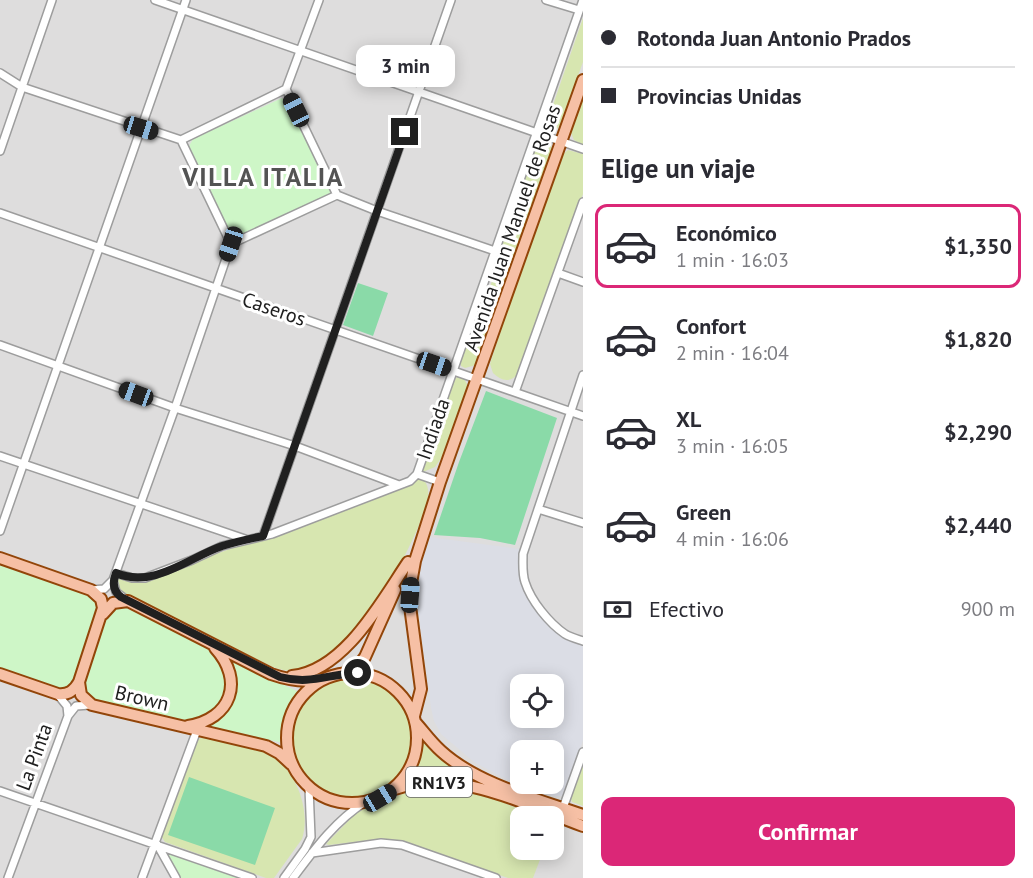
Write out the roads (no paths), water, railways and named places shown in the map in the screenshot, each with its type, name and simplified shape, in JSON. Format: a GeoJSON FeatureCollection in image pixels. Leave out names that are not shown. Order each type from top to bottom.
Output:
{"type":"FeatureCollection","features":[{"type":"Feature","properties":{"kind":"main road","name":"Avenida Juan Manuel de Rosas"},"geometry":{"type":"LineString","coordinates":[[415,719],[420,697],[420,680],[411,620],[410,595],[415,561],[440,482],[583,80]]}},
{"type":"Feature","properties":{"kind":"main road","name":"Avenida Juan Manuel de Rosas"},"geometry":{"type":"LineString","coordinates":[[343,674],[355,668],[365,657],[426,523]]}},
{"type":"Feature","properties":{"kind":"main road"},"geometry":{"type":"LineString","coordinates":[[0,558],[91,590],[101,599],[103,614]]}},
{"type":"Feature","properties":{"kind":"main road"},"geometry":{"type":"LineString","coordinates":[[271,674],[300,675],[315,670],[329,661],[365,624],[408,562]]}},
{"type":"Feature","properties":{"kind":"main road"},"geometry":{"type":"LineString","coordinates":[[0,674],[58,694],[69,693],[79,682],[103,614],[113,603],[128,601],[271,674],[302,681],[328,677]]}},
{"type":"Feature","properties":{"kind":"main road"},"geometry":{"type":"LineString","coordinates":[[184,727],[201,723],[216,715],[230,694],[232,680],[228,667],[221,654],[211,644]]}},
{"type":"Feature","properties":{"kind":"main road","name":"RN1V3"},"geometry":{"type":"LineString","coordinates":[[415,719],[418,738],[411,767],[392,790],[380,798],[365,802],[350,804],[336,801],[309,788],[299,777],[287,750],[289,720],[304,694],[315,684],[328,677],[358,673],[386,682],[398,691],[415,719],[441,751],[470,771],[491,782],[557,806]]}},
{"type":"Feature","properties":{"kind":"main road","name":"Brown"},"geometry":{"type":"LineString","coordinates":[[79,682],[81,695],[92,705],[266,746],[292,764]]}},
{"type":"Feature","properties":{"kind":"main road","name":"RN1V3"},"geometry":{"type":"LineString","coordinates":[[392,790],[418,782],[451,783],[486,791],[583,826]]}},
{"type":"Feature","properties":{"kind":"main road","name":"RN1V3"},"geometry":{"type":"LineString","coordinates":[[564,808],[583,815]]}},
{"type":"Feature","properties":{"kind":"street"},"geometry":{"type":"LineString","coordinates":[[0,151],[3,134],[52,0]]}},
{"type":"Feature","properties":{"kind":"street"},"geometry":{"type":"LineString","coordinates":[[155,0],[583,149]]}},
{"type":"Feature","properties":{"kind":"street"},"geometry":{"type":"LineString","coordinates":[[0,531],[186,0]]}},
{"type":"Feature","properties":{"kind":"street"},"geometry":{"type":"LineString","coordinates":[[0,73],[22,87],[181,141],[286,89],[319,0]]}},
{"type":"Feature","properties":{"kind":"street"},"geometry":{"type":"LineString","coordinates":[[263,536],[451,0]]}},
{"type":"Feature","properties":{"kind":"street"},"geometry":{"type":"LineString","coordinates":[[546,0],[579,10]]}},
{"type":"Feature","properties":{"kind":"street","name":"Indiada"},"geometry":{"type":"LineString","coordinates":[[399,485],[410,481],[417,474],[583,0]]}},
{"type":"Feature","properties":{"kind":"street"},"geometry":{"type":"LineString","coordinates":[[286,89],[338,195],[377,211],[495,251]]}},
{"type":"Feature","properties":{"kind":"street"},"geometry":{"type":"LineString","coordinates":[[91,590],[104,589],[115,576],[231,244],[181,141]]}},
{"type":"Feature","properties":{"kind":"street"},"geometry":{"type":"LineString","coordinates":[[231,244],[338,195]]}},
{"type":"Feature","properties":{"kind":"street"},"geometry":{"type":"LineString","coordinates":[[515,392],[583,202]]}},
{"type":"Feature","properties":{"kind":"street","name":"Caseros"},"geometry":{"type":"LineString","coordinates":[[0,213],[583,416]]}},
{"type":"Feature","properties":{"kind":"street"},"geometry":{"type":"LineString","coordinates":[[558,273],[583,282]]}},
{"type":"Feature","properties":{"kind":"street"},"geometry":{"type":"LineString","coordinates":[[0,345],[175,408],[295,446],[399,485]]}},
{"type":"Feature","properties":{"kind":"street"},"geometry":{"type":"LineString","coordinates":[[583,375],[523,554],[525,582],[533,598],[554,624],[567,635],[583,641]]}},
{"type":"Feature","properties":{"kind":"street"},"geometry":{"type":"LineString","coordinates":[[0,456],[247,540]]}},
{"type":"Feature","properties":{"kind":"street"},"geometry":{"type":"LineString","coordinates":[[417,474],[440,482]]}},
{"type":"Feature","properties":{"kind":"street"},"geometry":{"type":"LineString","coordinates":[[115,576],[145,578],[222,546],[272,534],[399,485]]}},
{"type":"Feature","properties":{"kind":"street"},"geometry":{"type":"LineString","coordinates":[[538,509],[583,524]]}},
{"type":"Feature","properties":{"kind":"street"},"geometry":{"type":"LineString","coordinates":[[115,576],[116,592],[128,601]]}},
{"type":"Feature","properties":{"kind":"street","name":"La Pinta"},"geometry":{"type":"LineString","coordinates":[[58,694],[67,706],[68,716]]}},
{"type":"Feature","properties":{"kind":"street","name":"La Pinta"},"geometry":{"type":"LineString","coordinates":[[9,878],[68,716],[76,706],[92,705]]}},
{"type":"Feature","properties":{"kind":"street"},"geometry":{"type":"LineString","coordinates":[[142,878],[197,730]]}},
{"type":"Feature","properties":{"kind":"street"},"geometry":{"type":"LineString","coordinates":[[564,806],[583,752]]}},
{"type":"Feature","properties":{"kind":"street"},"geometry":{"type":"LineString","coordinates":[[284,878],[311,837],[309,788]]}},
{"type":"Feature","properties":{"kind":"street"},"geometry":{"type":"LineString","coordinates":[[0,791],[252,878]]}},
{"type":"Feature","properties":{"kind":"street"},"geometry":{"type":"LineString","coordinates":[[293,878],[312,853],[347,815],[365,802]]}},
{"type":"Feature","properties":{"kind":"street"},"geometry":{"type":"LineString","coordinates":[[156,843],[176,878]]}},
{"type":"Feature","properties":{"kind":"street"},"geometry":{"type":"LineString","coordinates":[[312,853],[381,843],[402,845],[496,878]]}},
{"type":"Feature","properties":{"kind":"district","name":"VILLA ITALIA"},"geometry":{"type":"Point","coordinates":[263,176]}}]}
